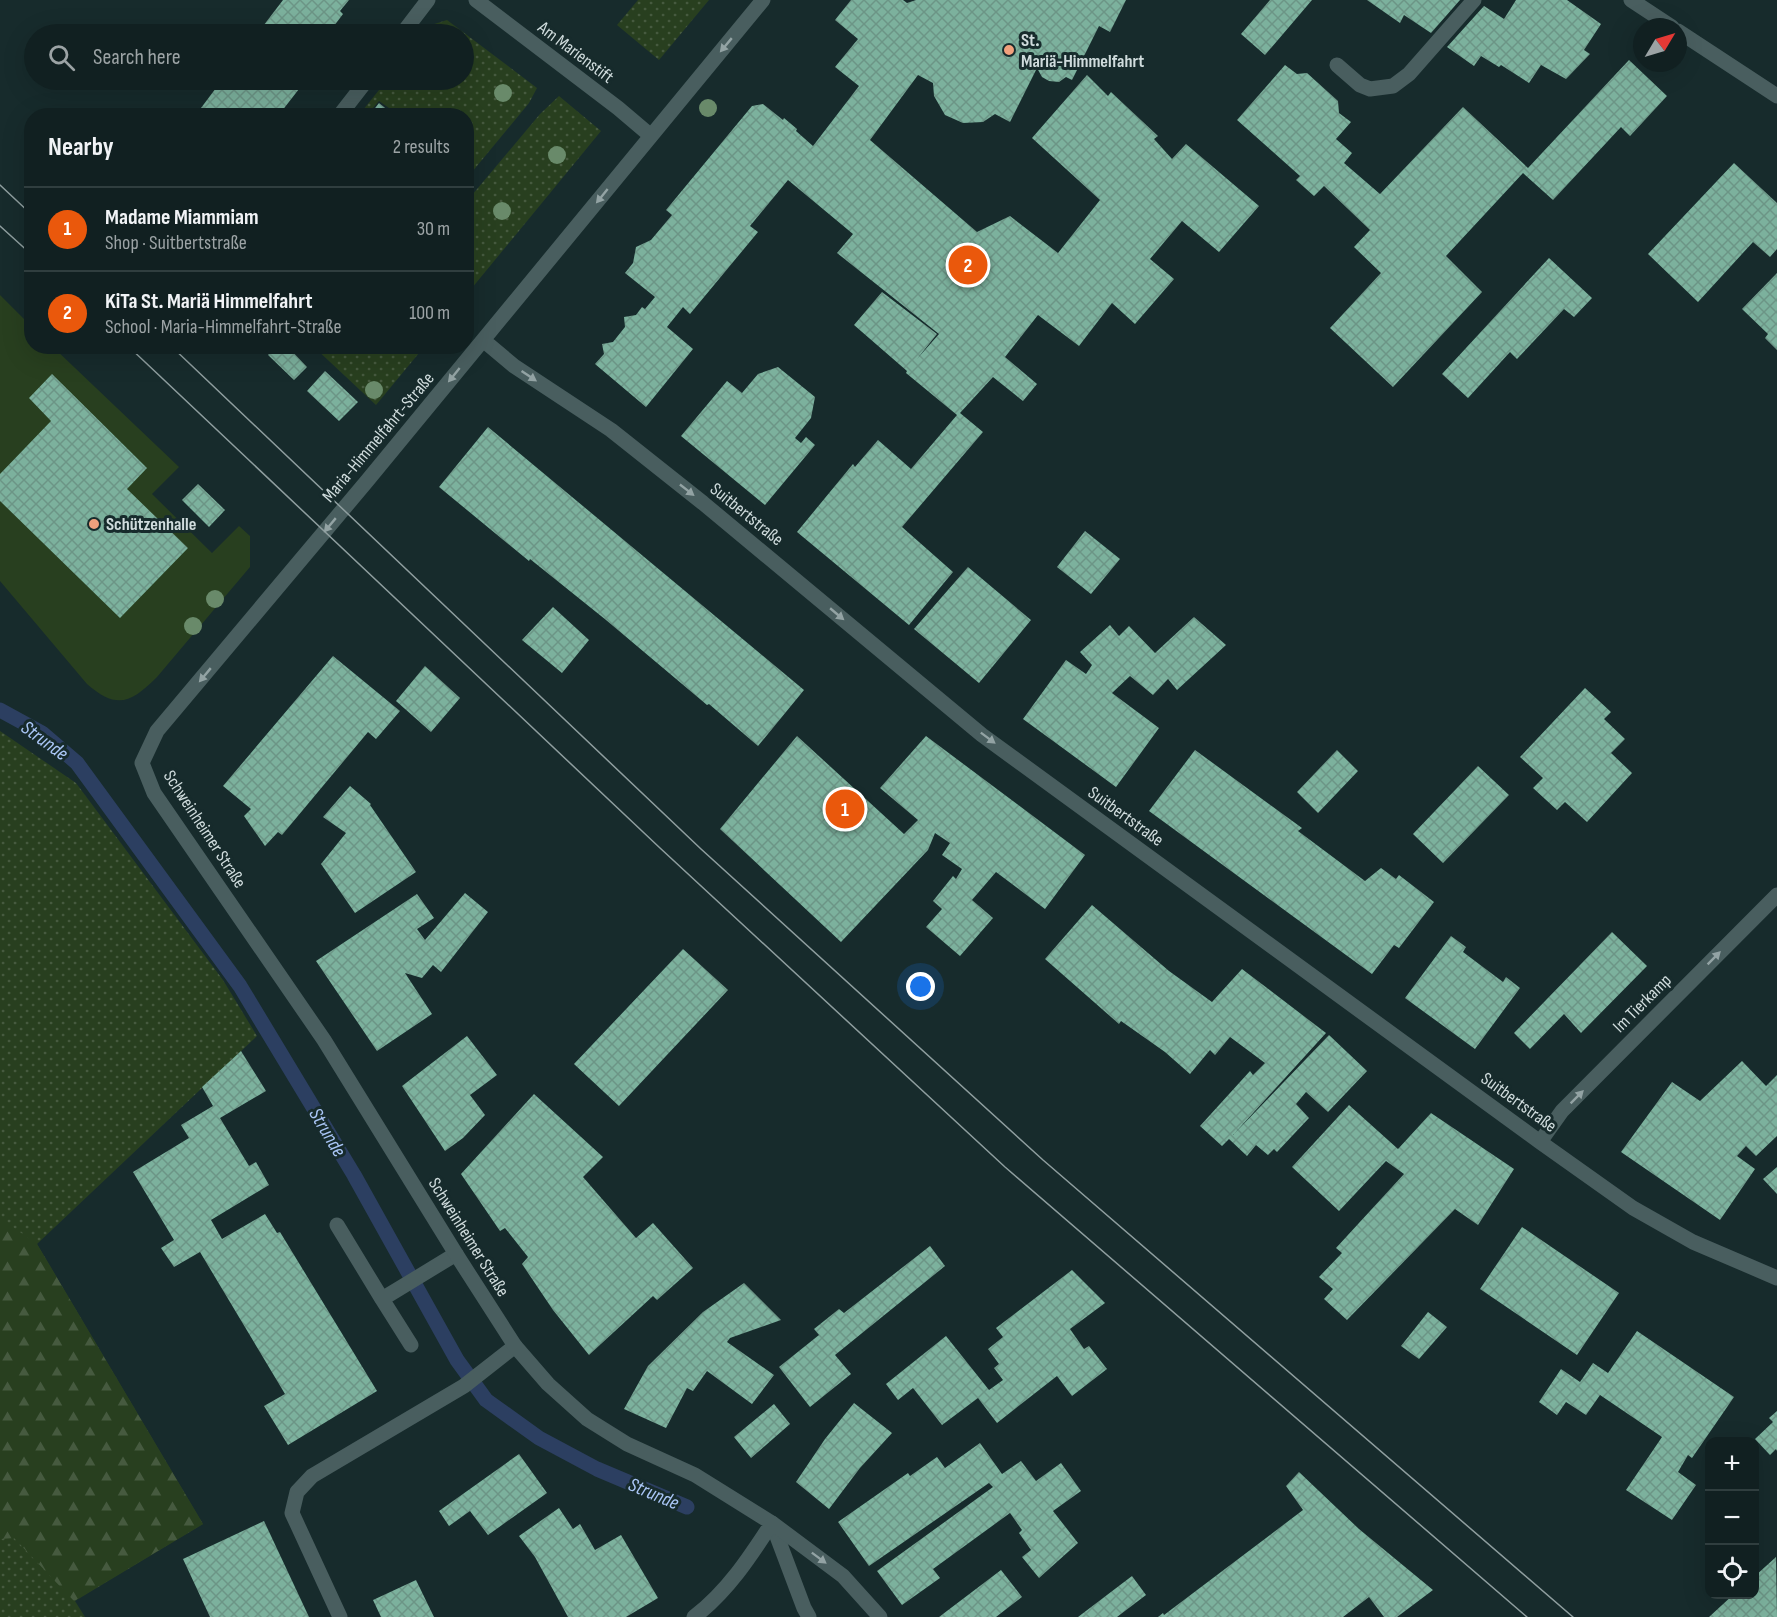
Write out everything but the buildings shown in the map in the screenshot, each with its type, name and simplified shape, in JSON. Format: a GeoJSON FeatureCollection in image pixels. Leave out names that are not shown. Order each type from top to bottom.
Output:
{"type":"FeatureCollection","features":[{"type":"Feature","properties":{"kind":"street"},"geometry":{"type":"LineString","coordinates":[[410,24],[428,0]]}},
{"type":"Feature","properties":{"kind":"street","name":"Am Marienstift"},"geometry":{"type":"LineString","coordinates":[[476,0],[618,108],[651,136]]}},
{"type":"Feature","properties":{"kind":"street","name":"Maria-Himmelfahrt-Straße"},"geometry":{"type":"LineString","coordinates":[[474,351],[763,0]]}},
{"type":"Feature","properties":{"kind":"street"},"geometry":{"type":"LineString","coordinates":[[1337,65],[1360,86],[1370,89],[1393,86],[1409,74],[1474,0]]}},
{"type":"Feature","properties":{"kind":"street"},"geometry":{"type":"LineString","coordinates":[[1631,0],[1658,18]]}},
{"type":"Feature","properties":{"kind":"street"},"geometry":{"type":"LineString","coordinates":[[1687,37],[1777,96]]}},
{"type":"Feature","properties":{"kind":"street"},"geometry":{"type":"LineString","coordinates":[[345,108],[359,90]]}},
{"type":"Feature","properties":{"kind":"street","name":"Suitbertstraße"},"geometry":{"type":"LineString","coordinates":[[483,340],[513,366],[611,430],[703,503],[982,735],[1540,1142],[1633,1208],[1693,1242],[1777,1278]]}},
{"type":"Feature","properties":{"kind":"street","name":"Maria-Himmelfahrt-Straße"},"geometry":{"type":"LineString","coordinates":[[142,763],[157,731],[471,354]]}},
{"type":"Feature","properties":{"kind":"street","name":"Schweinheimer Straße"},"geometry":{"type":"LineString","coordinates":[[142,763],[154,793],[324,1040],[515,1346],[548,1384],[587,1419],[627,1444],[695,1475],[772,1523],[843,1576],[879,1617]]}},
{"type":"Feature","properties":{"kind":"street","name":"Im Tierkamp"},"geometry":{"type":"LineString","coordinates":[[1540,1142],[1563,1111],[1777,895]]}},
{"type":"Feature","properties":{"kind":"street"},"geometry":{"type":"LineString","coordinates":[[338,1225],[411,1346]]}},
{"type":"Feature","properties":{"kind":"street"},"geometry":{"type":"LineString","coordinates":[[382,1299],[456,1254]]}},
{"type":"Feature","properties":{"kind":"street"},"geometry":{"type":"LineString","coordinates":[[340,1617],[292,1513],[297,1492],[312,1476],[465,1386],[515,1346]]}},
{"type":"Feature","properties":{"kind":"street"},"geometry":{"type":"LineString","coordinates":[[694,1617],[708,1607],[746,1562],[772,1523]]}},
{"type":"Feature","properties":{"kind":"street"},"geometry":{"type":"LineString","coordinates":[[772,1523],[809,1617]]}},
{"type":"Feature","properties":{"kind":"green space"},"geometry":{"type":"Polygon","coordinates":[[[638,0],[709,0],[659,60],[617,25],[638,0]]]}},
{"type":"Feature","properties":{"kind":"green space"},"geometry":{"type":"Polygon","coordinates":[[[447,20],[452,24],[434,24],[447,20]]]}},
{"type":"Feature","properties":{"kind":"green space"},"geometry":{"type":"Polygon","coordinates":[[[474,40],[537,88],[529,103],[474,170],[474,108],[389,108],[379,101],[373,108],[365,108],[379,90],[474,90],[474,40]]]}},
{"type":"Feature","properties":{"kind":"green space"},"geometry":{"type":"Polygon","coordinates":[[[559,96],[601,131],[474,285],[474,193],[540,114],[559,96]]]}},
{"type":"Feature","properties":{"kind":"green space"},"geometry":{"type":"Polygon","coordinates":[[[0,295],[24,319],[24,354],[60,354],[179,467],[152,494],[212,553],[239,526],[250,536],[250,567],[157,677],[139,693],[124,700],[107,698],[87,684],[0,581],[0,295]]]}},
{"type":"Feature","properties":{"kind":"green space"},"geometry":{"type":"Polygon","coordinates":[[[321,354],[418,354],[376,405],[321,354]]]}},
{"type":"Feature","properties":{"kind":"green space"},"geometry":{"type":"Polygon","coordinates":[[[0,731],[76,783],[223,980],[257,1036],[37,1244],[203,1524],[75,1601],[85,1617],[0,1617],[0,731]]]}},
{"type":"Feature","properties":{"kind":"green space"},"geometry":{"type":"Polygon","coordinates":[[[0,1218],[37,1244],[203,1524],[74,1601],[14,1538],[0,1539],[0,1218]]]}},
{"type":"Feature","properties":{"kind":"waterway","name":"Strunde"},"geometry":{"type":"LineString","coordinates":[[0,710],[42,733],[77,763],[240,986],[354,1175],[457,1360],[486,1400],[539,1438],[597,1469],[687,1507]]}},
{"type":"Feature","properties":{"kind":"tram line"},"geometry":{"type":"LineString","coordinates":[[0,185],[24,208]]}},
{"type":"Feature","properties":{"kind":"tram line"},"geometry":{"type":"LineString","coordinates":[[0,226],[24,248]]}},
{"type":"Feature","properties":{"kind":"tram line"},"geometry":{"type":"LineString","coordinates":[[136,354],[660,848],[1005,1167],[1527,1617]]}},
{"type":"Feature","properties":{"kind":"tram line"},"geometry":{"type":"LineString","coordinates":[[179,354],[701,849],[1043,1160],[1573,1617]]}},
{"type":"Feature","properties":{"kind":"place","name":"St. Mariä-Himmelfahrt"},"geometry":{"type":"Point","coordinates":[1009,50]}},
{"type":"Feature","properties":{"kind":"place","name":"KiTa St. Mariä Himmelfahrt"},"geometry":{"type":"Point","coordinates":[968,265]}},
{"type":"Feature","properties":{"kind":"place","name":"Schützenhalle"},"geometry":{"type":"Point","coordinates":[94,524]}},
{"type":"Feature","properties":{"kind":"place","name":"Madame Miammiam"},"geometry":{"type":"Point","coordinates":[845,809]}}]}
